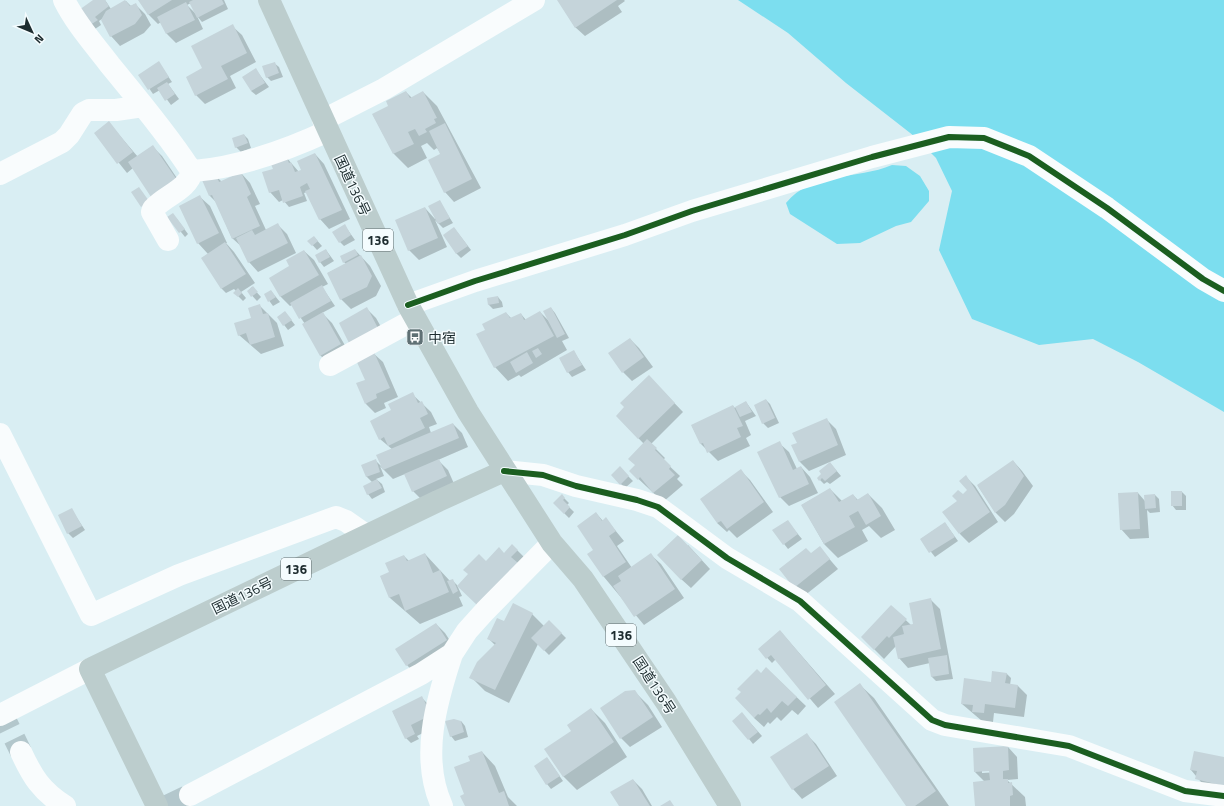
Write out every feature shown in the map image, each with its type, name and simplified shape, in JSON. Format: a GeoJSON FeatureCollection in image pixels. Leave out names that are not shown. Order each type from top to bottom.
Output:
{"type":"FeatureCollection","features":[{"type":"Feature","properties":{"kind":"highway","name":"国道136号"},"geometry":{"type":"LineString","coordinates":[[269,0],[411,312],[468,412],[504,471],[552,543],[583,579],[666,702],[730,806]]}},
{"type":"Feature","properties":{"kind":"highway","name":"国道136号"},"geometry":{"type":"LineString","coordinates":[[90,669],[504,471]]}},
{"type":"Feature","properties":{"kind":"highway"},"geometry":{"type":"LineString","coordinates":[[90,669],[157,806]]}},
{"type":"Feature","properties":{"kind":"street"},"geometry":{"type":"LineString","coordinates":[[64,0],[70,13],[88,37],[188,166],[193,170],[204,170],[239,163],[301,144],[384,89],[534,0]]}},
{"type":"Feature","properties":{"kind":"street"},"geometry":{"type":"LineString","coordinates":[[0,174],[62,142],[69,135],[83,113],[89,110],[116,110],[143,106]]}},
{"type":"Feature","properties":{"kind":"street"},"geometry":{"type":"LineString","coordinates":[[330,365],[411,312],[475,281],[625,234],[692,211],[872,157],[949,137],[984,138],[1029,156],[1107,208],[1203,279],[1224,290]]}},
{"type":"Feature","properties":{"kind":"street"},"geometry":{"type":"LineString","coordinates":[[168,240],[152,212],[153,208],[184,186],[190,179],[193,170]]}},
{"type":"Feature","properties":{"kind":"street"},"geometry":{"type":"LineString","coordinates":[[0,434],[90,615],[179,575],[336,517],[346,521],[366,536]]}},
{"type":"Feature","properties":{"kind":"street"},"geometry":{"type":"LineString","coordinates":[[504,471],[543,475],[576,486],[637,500],[658,507],[727,558],[800,601],[932,720],[945,725],[1069,746],[1184,791],[1224,796]]}},
{"type":"Feature","properties":{"kind":"street"},"geometry":{"type":"LineString","coordinates":[[442,806],[435,790],[432,770],[432,732],[440,690],[452,654],[467,631],[485,611],[552,543]]}},
{"type":"Feature","properties":{"kind":"street"},"geometry":{"type":"LineString","coordinates":[[190,795],[400,685],[452,654]]}},
{"type":"Feature","properties":{"kind":"street"},"geometry":{"type":"LineString","coordinates":[[0,715],[90,669]]}},
{"type":"Feature","properties":{"kind":"street"},"geometry":{"type":"LineString","coordinates":[[21,752],[32,776],[42,788],[65,806]]}},
{"type":"Feature","properties":{"kind":"shaded area"},"geometry":{"type":"Polygon","coordinates":[[[738,0],[1224,0],[1224,412],[1138,362],[1093,339],[1039,345],[972,319],[939,250],[952,191],[936,158],[914,136],[846,83],[788,33],[738,0]]]}},
{"type":"Feature","properties":{"kind":"shaded area"},"geometry":{"type":"Polygon","coordinates":[[[892,165],[906,166],[920,176],[929,191],[929,201],[911,222],[896,226],[860,243],[837,244],[790,214],[786,203],[797,193],[809,186],[822,181],[878,170],[892,165]]]}},
{"type":"Feature","properties":{"kind":"building"},"geometry":{"type":"Polygon","coordinates":[[[93,0],[105,0],[109,6],[95,17],[98,20],[90,25],[79,10],[93,0]]]}},
{"type":"Feature","properties":{"kind":"building"},"geometry":{"type":"Polygon","coordinates":[[[125,0],[130,6],[136,3],[142,15],[135,24],[110,37],[101,20],[106,11],[125,0]]]}},
{"type":"Feature","properties":{"kind":"building"},"geometry":{"type":"Polygon","coordinates":[[[138,0],[172,0],[148,15],[138,0]]]}},
{"type":"Feature","properties":{"kind":"building"},"geometry":{"type":"Polygon","coordinates":[[[193,0],[222,0],[224,4],[197,18],[189,2],[193,0]]]}},
{"type":"Feature","properties":{"kind":"building"},"geometry":{"type":"Polygon","coordinates":[[[557,0],[617,0],[575,28],[557,0]]]}},
{"type":"Feature","properties":{"kind":"building"},"geometry":{"type":"Polygon","coordinates":[[[186,2],[195,20],[166,34],[157,17],[186,2]]]}},
{"type":"Feature","properties":{"kind":"building"},"geometry":{"type":"Polygon","coordinates":[[[233,24],[247,53],[221,66],[228,79],[195,96],[186,77],[202,68],[191,46],[233,24]]]}},
{"type":"Feature","properties":{"kind":"building"},"geometry":{"type":"Polygon","coordinates":[[[159,61],[169,77],[148,90],[138,75],[159,61]]]}},
{"type":"Feature","properties":{"kind":"building"},"geometry":{"type":"Polygon","coordinates":[[[275,62],[279,73],[266,78],[262,66],[275,62]]]}},
{"type":"Feature","properties":{"kind":"building"},"geometry":{"type":"Polygon","coordinates":[[[256,68],[265,83],[251,91],[242,77],[256,68]]]}},
{"type":"Feature","properties":{"kind":"building"},"geometry":{"type":"Polygon","coordinates":[[[167,82],[175,94],[165,101],[157,88],[167,82]]]}},
{"type":"Feature","properties":{"kind":"building"},"geometry":{"type":"Polygon","coordinates":[[[406,91],[410,98],[423,91],[437,118],[434,119],[436,123],[425,129],[427,132],[419,136],[415,129],[408,132],[414,144],[393,154],[372,114],[388,106],[386,101],[406,91]]]}},
{"type":"Feature","properties":{"kind":"building"},"geometry":{"type":"Polygon","coordinates":[[[109,121],[133,152],[117,164],[94,133],[109,121]]]}},
{"type":"Feature","properties":{"kind":"building"},"geometry":{"type":"Polygon","coordinates":[[[445,123],[472,179],[444,193],[428,160],[440,154],[429,131],[445,123]]]}},
{"type":"Feature","properties":{"kind":"building"},"geometry":{"type":"Polygon","coordinates":[[[244,134],[248,143],[235,148],[232,138],[244,134]]]}},
{"type":"Feature","properties":{"kind":"building"},"geometry":{"type":"Polygon","coordinates":[[[153,145],[177,180],[151,197],[128,162],[153,145]]]}},
{"type":"Feature","properties":{"kind":"building"},"geometry":{"type":"Polygon","coordinates":[[[315,153],[342,210],[319,220],[305,191],[310,189],[307,183],[300,187],[303,196],[283,203],[279,190],[269,193],[262,172],[273,169],[270,162],[286,156],[289,163],[291,162],[295,172],[301,170],[297,161],[315,153]]]}},
{"type":"Feature","properties":{"kind":"building"},"geometry":{"type":"Polygon","coordinates":[[[241,172],[251,194],[247,197],[260,226],[232,239],[212,195],[209,196],[202,180],[216,174],[219,182],[241,172]]]}},
{"type":"Feature","properties":{"kind":"building"},"geometry":{"type":"Polygon","coordinates":[[[139,187],[149,201],[141,207],[131,192],[139,187]]]}},
{"type":"Feature","properties":{"kind":"building"},"geometry":{"type":"Polygon","coordinates":[[[200,195],[219,233],[197,244],[179,206],[200,195]]]}},
{"type":"Feature","properties":{"kind":"building"},"geometry":{"type":"Polygon","coordinates":[[[440,200],[450,218],[438,224],[428,206],[440,200]]]}},
{"type":"Feature","properties":{"kind":"building"},"geometry":{"type":"Polygon","coordinates":[[[425,207],[438,238],[408,251],[395,220],[425,207]]]}},
{"type":"Feature","properties":{"kind":"building"},"geometry":{"type":"Polygon","coordinates":[[[173,213],[185,229],[179,233],[167,217],[173,213]]]}},
{"type":"Feature","properties":{"kind":"building"},"geometry":{"type":"Polygon","coordinates":[[[278,223],[288,243],[248,263],[236,238],[252,230],[255,235],[278,223]]]}},
{"type":"Feature","properties":{"kind":"building"},"geometry":{"type":"Polygon","coordinates":[[[345,224],[351,235],[339,243],[332,232],[345,224]]]}},
{"type":"Feature","properties":{"kind":"building"},"geometry":{"type":"Polygon","coordinates":[[[454,227],[468,246],[456,254],[443,235],[454,227]]]}},
{"type":"Feature","properties":{"kind":"building"},"geometry":{"type":"Polygon","coordinates":[[[314,236],[318,241],[312,246],[307,241],[314,236]]]}},
{"type":"Feature","properties":{"kind":"building"},"geometry":{"type":"Polygon","coordinates":[[[225,242],[246,274],[221,289],[201,258],[225,242]]]}},
{"type":"Feature","properties":{"kind":"building"},"geometry":{"type":"Polygon","coordinates":[[[326,249],[330,257],[319,263],[315,255],[326,249]]]}},
{"type":"Feature","properties":{"kind":"building"},"geometry":{"type":"Polygon","coordinates":[[[355,249],[358,255],[343,263],[340,256],[355,249]]]}},
{"type":"Feature","properties":{"kind":"building"},"geometry":{"type":"Polygon","coordinates":[[[304,250],[319,275],[280,297],[269,278],[289,266],[286,260],[304,250]]]}},
{"type":"Feature","properties":{"kind":"building"},"geometry":{"type":"Polygon","coordinates":[[[361,255],[372,276],[367,287],[340,300],[327,273],[361,255]]]}},
{"type":"Feature","properties":{"kind":"building"},"geometry":{"type":"Polygon","coordinates":[[[322,285],[331,301],[299,319],[290,303],[322,285]]]}},
{"type":"Feature","properties":{"kind":"building"},"geometry":{"type":"Polygon","coordinates":[[[253,286],[258,292],[251,297],[247,291],[253,286]]]}},
{"type":"Feature","properties":{"kind":"building"},"geometry":{"type":"Polygon","coordinates":[[[238,288],[242,293],[238,297],[233,293],[238,288]]]}},
{"type":"Feature","properties":{"kind":"building"},"geometry":{"type":"Polygon","coordinates":[[[271,290],[276,297],[268,302],[264,294],[271,290]]]}},
{"type":"Feature","properties":{"kind":"building"},"geometry":{"type":"Polygon","coordinates":[[[498,296],[499,303],[488,305],[487,298],[498,296]]]}},
{"type":"Feature","properties":{"kind":"building"},"geometry":{"type":"Polygon","coordinates":[[[260,304],[263,314],[268,313],[275,337],[250,345],[246,333],[238,336],[234,323],[251,318],[248,308],[260,304]]]}},
{"type":"Feature","properties":{"kind":"building"},"geometry":{"type":"Polygon","coordinates":[[[367,307],[380,332],[351,347],[339,323],[367,307]]]}},
{"type":"Feature","properties":{"kind":"building"},"geometry":{"type":"Polygon","coordinates":[[[551,307],[565,334],[557,338],[543,311],[551,307]]]}},
{"type":"Feature","properties":{"kind":"building"},"geometry":{"type":"Polygon","coordinates":[[[285,311],[292,320],[283,326],[277,317],[285,311]]]}},
{"type":"Feature","properties":{"kind":"building"},"geometry":{"type":"Polygon","coordinates":[[[540,311],[554,336],[494,368],[476,334],[485,330],[482,324],[506,312],[510,318],[521,313],[524,320],[540,311]]]}},
{"type":"Feature","properties":{"kind":"building"},"geometry":{"type":"Polygon","coordinates":[[[323,312],[341,344],[320,356],[302,324],[323,312]]]}},
{"type":"Feature","properties":{"kind":"building"},"geometry":{"type":"Polygon","coordinates":[[[630,338],[644,357],[622,373],[608,353],[630,338]]]}},
{"type":"Feature","properties":{"kind":"building"},"geometry":{"type":"Polygon","coordinates":[[[538,348],[542,354],[536,358],[532,351],[538,348]]]}},
{"type":"Feature","properties":{"kind":"building"},"geometry":{"type":"Polygon","coordinates":[[[574,350],[582,365],[567,373],[559,358],[574,350]]]}},
{"type":"Feature","properties":{"kind":"building"},"geometry":{"type":"Polygon","coordinates":[[[374,352],[390,388],[376,394],[377,398],[365,404],[356,383],[365,380],[356,360],[374,352]]]}},
{"type":"Feature","properties":{"kind":"building"},"geometry":{"type":"Polygon","coordinates":[[[527,352],[533,363],[516,373],[510,362],[527,352]]]}},
{"type":"Feature","properties":{"kind":"building"},"geometry":{"type":"Polygon","coordinates":[[[649,375],[675,403],[638,439],[616,416],[624,407],[620,403],[649,375]]]}},
{"type":"Feature","properties":{"kind":"building"},"geometry":{"type":"Polygon","coordinates":[[[413,392],[418,403],[422,401],[428,414],[420,418],[425,428],[388,446],[384,437],[379,440],[370,421],[391,410],[388,404],[413,392]]]}},
{"type":"Feature","properties":{"kind":"building"},"geometry":{"type":"Polygon","coordinates":[[[766,399],[775,418],[762,424],[754,405],[766,399]]]}},
{"type":"Feature","properties":{"kind":"building"},"geometry":{"type":"Polygon","coordinates":[[[746,401],[752,412],[740,417],[735,407],[746,401]]]}},
{"type":"Feature","properties":{"kind":"building"},"geometry":{"type":"Polygon","coordinates":[[[733,405],[743,426],[737,428],[741,437],[707,453],[703,443],[700,444],[691,425],[733,405]]]}},
{"type":"Feature","properties":{"kind":"building"},"geometry":{"type":"Polygon","coordinates":[[[827,418],[838,445],[799,462],[791,445],[797,443],[792,433],[827,418]]]}},
{"type":"Feature","properties":{"kind":"building"},"geometry":{"type":"Polygon","coordinates":[[[453,423],[459,438],[383,470],[376,455],[453,423]]]}},
{"type":"Feature","properties":{"kind":"building"},"geometry":{"type":"Polygon","coordinates":[[[647,439],[657,448],[655,450],[671,466],[669,469],[675,475],[653,493],[640,477],[638,480],[629,471],[635,465],[628,459],[647,439]]]}},
{"type":"Feature","properties":{"kind":"building"},"geometry":{"type":"Polygon","coordinates":[[[780,441],[793,470],[801,466],[809,484],[779,498],[757,452],[780,441]]]}},
{"type":"Feature","properties":{"kind":"building"},"geometry":{"type":"Polygon","coordinates":[[[376,459],[380,472],[366,477],[361,465],[376,459]]]}},
{"type":"Feature","properties":{"kind":"building"},"geometry":{"type":"Polygon","coordinates":[[[439,459],[447,476],[412,492],[404,474],[439,459]]]}},
{"type":"Feature","properties":{"kind":"building"},"geometry":{"type":"Polygon","coordinates":[[[1013,460],[1024,476],[1005,505],[995,513],[977,485],[1013,460]]]}},
{"type":"Feature","properties":{"kind":"building"},"geometry":{"type":"Polygon","coordinates":[[[830,462],[837,471],[825,481],[822,478],[819,481],[817,478],[821,474],[819,471],[830,462]]]}},
{"type":"Feature","properties":{"kind":"building"},"geometry":{"type":"Polygon","coordinates":[[[620,466],[629,476],[620,485],[611,475],[620,466]]]}},
{"type":"Feature","properties":{"kind":"building"},"geometry":{"type":"Polygon","coordinates":[[[741,469],[764,502],[727,529],[721,521],[717,523],[700,499],[741,469]]]}},
{"type":"Feature","properties":{"kind":"building"},"geometry":{"type":"Polygon","coordinates":[[[966,475],[990,512],[959,534],[942,512],[957,501],[952,496],[958,490],[963,494],[967,490],[959,481],[966,475]]]}},
{"type":"Feature","properties":{"kind":"building"},"geometry":{"type":"Polygon","coordinates":[[[377,479],[382,488],[367,495],[363,486],[377,479]]]}},
{"type":"Feature","properties":{"kind":"building"},"geometry":{"type":"Polygon","coordinates":[[[830,488],[839,502],[853,494],[857,500],[868,493],[881,516],[866,525],[858,511],[849,516],[855,527],[824,544],[801,505],[830,488]]]}},
{"type":"Feature","properties":{"kind":"building"},"geometry":{"type":"Polygon","coordinates":[[[1171,491],[1182,491],[1182,506],[1171,506],[1171,491]]]}},
{"type":"Feature","properties":{"kind":"building"},"geometry":{"type":"Polygon","coordinates":[[[1138,492],[1140,529],[1120,530],[1118,493],[1138,492]]]}},
{"type":"Feature","properties":{"kind":"building"},"geometry":{"type":"Polygon","coordinates":[[[562,494],[565,498],[563,500],[570,507],[564,514],[553,503],[562,494]]]}},
{"type":"Feature","properties":{"kind":"building"},"geometry":{"type":"Polygon","coordinates":[[[1155,494],[1156,508],[1145,509],[1144,495],[1155,494]]]}},
{"type":"Feature","properties":{"kind":"building"},"geometry":{"type":"Polygon","coordinates":[[[72,508],[82,526],[67,534],[58,515],[72,508]]]}},
{"type":"Feature","properties":{"kind":"building"},"geometry":{"type":"Polygon","coordinates":[[[596,512],[602,521],[606,517],[616,531],[609,536],[626,562],[603,577],[587,554],[593,550],[577,526],[596,512]]]}},
{"type":"Feature","properties":{"kind":"building"},"geometry":{"type":"Polygon","coordinates":[[[788,520],[798,534],[783,545],[772,530],[788,520]]]}},
{"type":"Feature","properties":{"kind":"building"},"geometry":{"type":"Polygon","coordinates":[[[945,522],[955,537],[929,553],[920,539],[945,522]]]}},
{"type":"Feature","properties":{"kind":"building"},"geometry":{"type":"Polygon","coordinates":[[[678,535],[702,560],[681,580],[657,555],[678,535]]]}},
{"type":"Feature","properties":{"kind":"building"},"geometry":{"type":"Polygon","coordinates":[[[512,544],[518,550],[511,557],[518,563],[477,605],[457,586],[468,574],[463,570],[479,554],[486,561],[499,547],[504,553],[512,544]]]}},
{"type":"Feature","properties":{"kind":"building"},"geometry":{"type":"Polygon","coordinates":[[[820,546],[830,559],[794,588],[779,569],[806,548],[811,553],[820,546]]]}},
{"type":"Feature","properties":{"kind":"building"},"geometry":{"type":"Polygon","coordinates":[[[425,553],[433,573],[440,570],[449,592],[405,611],[399,594],[389,598],[380,576],[389,572],[385,563],[404,555],[407,561],[425,553]]]}},
{"type":"Feature","properties":{"kind":"building"},"geometry":{"type":"Polygon","coordinates":[[[651,553],[675,589],[634,617],[613,586],[621,581],[618,576],[651,553]]]}},
{"type":"Feature","properties":{"kind":"building"},"geometry":{"type":"Polygon","coordinates":[[[453,579],[458,591],[453,594],[447,581],[453,579]]]}},
{"type":"Feature","properties":{"kind":"building"},"geometry":{"type":"Polygon","coordinates":[[[931,598],[941,649],[898,659],[893,637],[904,634],[902,626],[913,624],[909,603],[931,598]]]}},
{"type":"Feature","properties":{"kind":"building"},"geometry":{"type":"Polygon","coordinates":[[[513,603],[533,613],[495,690],[469,678],[477,662],[496,643],[487,639],[497,618],[504,621],[513,603]]]}},
{"type":"Feature","properties":{"kind":"building"},"geometry":{"type":"Polygon","coordinates":[[[891,605],[907,619],[889,638],[887,636],[874,650],[861,637],[891,605]]]}},
{"type":"Feature","properties":{"kind":"building"},"geometry":{"type":"Polygon","coordinates":[[[549,620],[562,633],[544,651],[531,638],[549,620]]]}},
{"type":"Feature","properties":{"kind":"building"},"geometry":{"type":"Polygon","coordinates":[[[436,623],[447,640],[406,666],[395,649],[436,623]]]}},
{"type":"Feature","properties":{"kind":"building"},"geometry":{"type":"Polygon","coordinates":[[[780,630],[826,685],[808,700],[771,655],[766,659],[758,649],[780,630]]]}},
{"type":"Feature","properties":{"kind":"building"},"geometry":{"type":"Polygon","coordinates":[[[947,655],[949,674],[931,677],[928,658],[947,655]]]}},
{"type":"Feature","properties":{"kind":"building"},"geometry":{"type":"Polygon","coordinates":[[[766,667],[797,697],[788,706],[782,701],[771,713],[767,708],[760,715],[758,714],[754,718],[735,698],[741,692],[737,689],[757,669],[761,673],[766,667]]]}},
{"type":"Feature","properties":{"kind":"building"},"geometry":{"type":"Polygon","coordinates":[[[992,671],[1007,673],[1005,683],[1018,685],[1015,708],[985,704],[984,713],[972,712],[973,705],[961,704],[964,678],[991,682],[992,671]]]}},
{"type":"Feature","properties":{"kind":"building"},"geometry":{"type":"Polygon","coordinates":[[[860,683],[936,791],[915,806],[906,806],[834,702],[860,683]]]}},
{"type":"Feature","properties":{"kind":"building"},"geometry":{"type":"Polygon","coordinates":[[[635,690],[653,717],[620,739],[600,708],[625,691],[635,690]]]}},
{"type":"Feature","properties":{"kind":"building"},"geometry":{"type":"Polygon","coordinates":[[[422,696],[431,715],[411,725],[415,734],[405,739],[392,711],[422,696]]]}},
{"type":"Feature","properties":{"kind":"building"},"geometry":{"type":"Polygon","coordinates":[[[591,708],[614,742],[563,777],[544,749],[571,731],[567,725],[591,708]]]}},
{"type":"Feature","properties":{"kind":"building"},"geometry":{"type":"Polygon","coordinates":[[[742,712],[758,732],[748,740],[732,721],[742,712]]]}},
{"type":"Feature","properties":{"kind":"building"},"geometry":{"type":"Polygon","coordinates":[[[454,719],[461,721],[464,732],[450,737],[445,721],[454,719]]]}},
{"type":"Feature","properties":{"kind":"building"},"geometry":{"type":"Polygon","coordinates":[[[807,733],[829,766],[792,790],[770,757],[807,733]]]}},
{"type":"Feature","properties":{"kind":"building"},"geometry":{"type":"Polygon","coordinates":[[[1008,746],[1009,770],[1003,771],[1003,779],[1008,779],[1008,783],[1012,782],[1013,795],[1010,796],[1010,806],[975,806],[973,782],[990,780],[989,771],[974,772],[973,748],[1008,746]]]}},
{"type":"Feature","properties":{"kind":"building"},"geometry":{"type":"Polygon","coordinates":[[[482,751],[499,793],[504,791],[509,806],[465,806],[460,796],[464,794],[454,767],[470,761],[468,756],[482,751]]]}},
{"type":"Feature","properties":{"kind":"building"},"geometry":{"type":"Polygon","coordinates":[[[1194,751],[1224,757],[1224,786],[1195,779],[1197,771],[1190,770],[1194,751]]]}},
{"type":"Feature","properties":{"kind":"building"},"geometry":{"type":"Polygon","coordinates":[[[547,757],[560,776],[546,785],[534,766],[547,757]]]}},
{"type":"Feature","properties":{"kind":"building"},"geometry":{"type":"Polygon","coordinates":[[[633,779],[650,806],[619,806],[610,792],[633,779]]]}},
{"type":"Feature","properties":{"kind":"building"},"geometry":{"type":"Polygon","coordinates":[[[670,800],[674,806],[660,806],[670,800]]]}},
{"type":"Feature","properties":{"kind":"tunnel"},"geometry":{"type":"LineString","coordinates":[[0,709],[21,752]]}},
{"type":"Feature","properties":{"kind":"tunnel"},"geometry":{"type":"LineString","coordinates":[[167,806],[190,795]]}},
{"type":"Feature","properties":{"kind":"cycle path"},"geometry":{"type":"LineString","coordinates":[[408,305],[475,281],[625,235],[692,211],[872,157],[949,137],[984,138],[1029,156],[1107,208],[1203,279],[1224,291]]}},
{"type":"Feature","properties":{"kind":"cycle path"},"geometry":{"type":"LineString","coordinates":[[504,471],[543,475],[576,486],[637,500],[658,507],[727,558],[800,601],[932,720],[945,725],[1069,746],[1185,791],[1224,796]]}},
{"type":"Feature","properties":{"kind":"place","name":"中宿"},"geometry":{"type":"Point","coordinates":[415,337]}}]}
